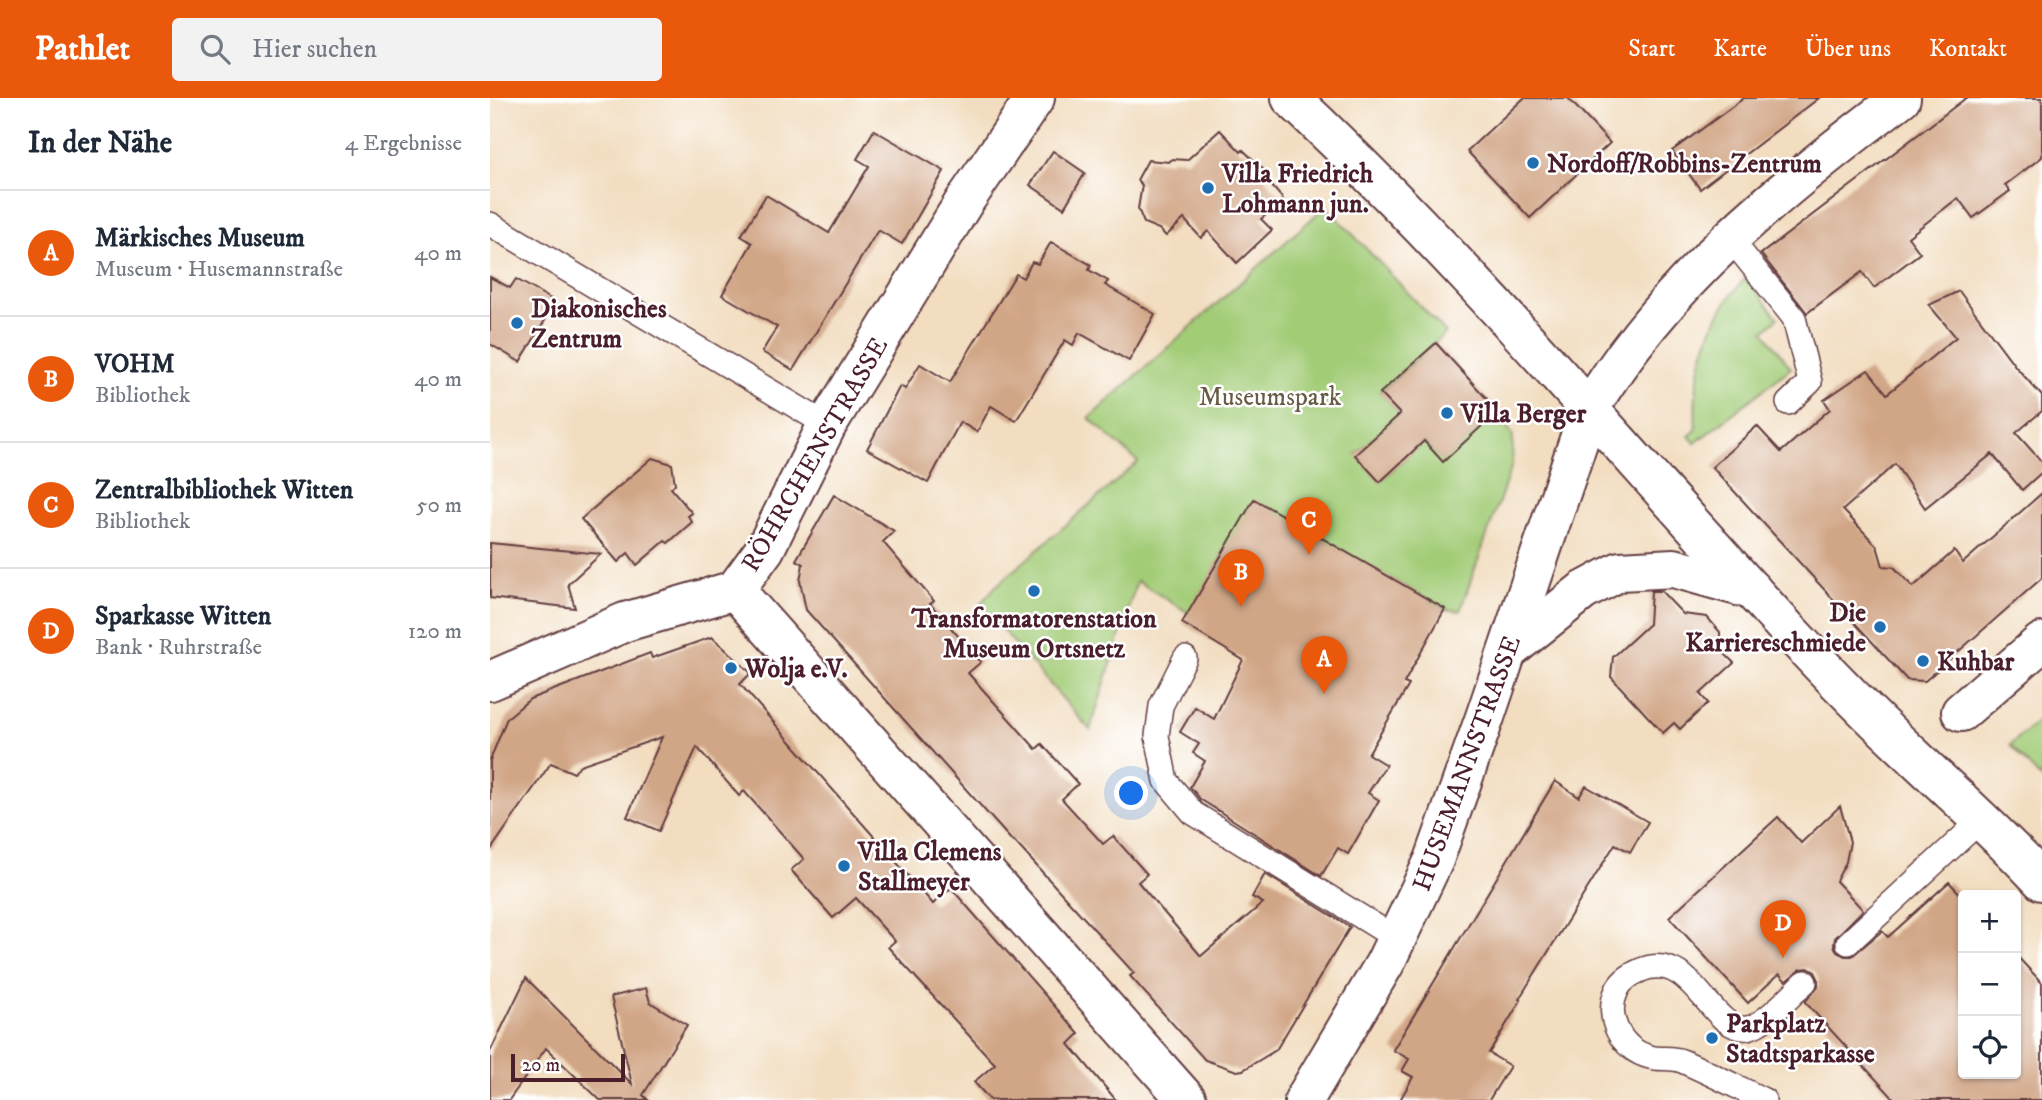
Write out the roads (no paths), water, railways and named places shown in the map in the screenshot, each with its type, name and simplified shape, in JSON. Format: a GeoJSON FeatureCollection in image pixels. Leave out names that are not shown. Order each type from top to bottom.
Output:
{"type":"FeatureCollection","features":[{"type":"Feature","properties":{"kind":"main road","name":"RÖHRCHENSTRASSE"},"geometry":{"type":"LineString","coordinates":[[490,681],[625,622],[735,590],[765,549],[827,425],[964,202],[1035,98]]}},
{"type":"Feature","properties":{"kind":"main road"},"geometry":{"type":"LineString","coordinates":[[1291,98],[1447,254],[1849,694],[1969,807],[2042,881]]}},
{"type":"Feature","properties":{"kind":"main road","name":"HUSEMANNSTRASSE"},"geometry":{"type":"LineString","coordinates":[[1304,1100],[1397,939],[1434,860],[1590,410],[1613,370],[1657,314],[1730,238],[1859,129],[1901,98]]}},
{"type":"Feature","properties":{"kind":"main road"},"geometry":{"type":"LineString","coordinates":[[1508,651],[1583,591],[1620,571],[1674,568],[1752,590]]}},
{"type":"Feature","properties":{"kind":"main road"},"geometry":{"type":"LineString","coordinates":[[735,590],[1187,1100]]}},
{"type":"Feature","properties":{"kind":"main road"},"geometry":{"type":"LineString","coordinates":[[1961,712],[2042,642]]}},
{"type":"Feature","properties":{"kind":"lane"},"geometry":{"type":"LineString","coordinates":[[490,224],[827,425]]}},
{"type":"Feature","properties":{"kind":"lane"},"geometry":{"type":"LineString","coordinates":[[1730,238],[1794,318],[1810,382],[1788,403]]}},
{"type":"Feature","properties":{"kind":"lane"},"geometry":{"type":"LineString","coordinates":[[1185,658],[1161,706],[1157,736],[1166,781],[1194,813],[1397,939]]}},
{"type":"Feature","properties":{"kind":"lane"},"geometry":{"type":"LineString","coordinates":[[1848,943],[1969,807]]}},
{"type":"Feature","properties":{"kind":"lane"},"geometry":{"type":"LineString","coordinates":[[1764,1100],[1677,1059],[1649,1057],[1631,1048],[1620,1037],[1614,1021],[1613,1001],[1618,987],[1627,978],[1649,967],[1661,967],[1681,974],[1727,1020],[1747,1028],[1759,1023],[1805,982]]}},
{"type":"Feature","properties":{"kind":"place","name":"Nordoff/Robbins-Zentrum"},"geometry":{"type":"Point","coordinates":[1533,163]}},
{"type":"Feature","properties":{"kind":"place","name":"Villa Friedrich Lohmann jun."},"geometry":{"type":"Point","coordinates":[1208,188]}},
{"type":"Feature","properties":{"kind":"place","name":"Diakonisches Zentrum"},"geometry":{"type":"Point","coordinates":[517,323]}},
{"type":"Feature","properties":{"kind":"place","name":"Villa Berger"},"geometry":{"type":"Point","coordinates":[1447,413]}},
{"type":"Feature","properties":{"kind":"place","name":"Zentralbibliothek Witten"},"geometry":{"type":"Point","coordinates":[1309,555]}},
{"type":"Feature","properties":{"kind":"place","name":"Transformatorenstation Museum Ortsnetz"},"geometry":{"type":"Point","coordinates":[1034,591]}},
{"type":"Feature","properties":{"kind":"place","name":"VOHM"},"geometry":{"type":"Point","coordinates":[1241,607]}},
{"type":"Feature","properties":{"kind":"place","name":"Die Karriereschmiede"},"geometry":{"type":"Point","coordinates":[1880,627]}},
{"type":"Feature","properties":{"kind":"place","name":"Kuhbar"},"geometry":{"type":"Point","coordinates":[1923,661]}},
{"type":"Feature","properties":{"kind":"place","name":"Wolja e.V."},"geometry":{"type":"Point","coordinates":[731,668]}},
{"type":"Feature","properties":{"kind":"place","name":"Märkisches Museum"},"geometry":{"type":"Point","coordinates":[1324,694]}},
{"type":"Feature","properties":{"kind":"place","name":"Villa Clemens Stallmeyer"},"geometry":{"type":"Point","coordinates":[844,866]}},
{"type":"Feature","properties":{"kind":"place","name":"Sparkasse Witten"},"geometry":{"type":"Point","coordinates":[1783,958]}},
{"type":"Feature","properties":{"kind":"place","name":"Parkplatz Stadtsparkasse"},"geometry":{"type":"Point","coordinates":[1712,1038]}},
{"type":"Feature","properties":{"kind":"park label","name":"Museumspark"},"geometry":{"type":"Point","coordinates":[1270,396]}}]}
